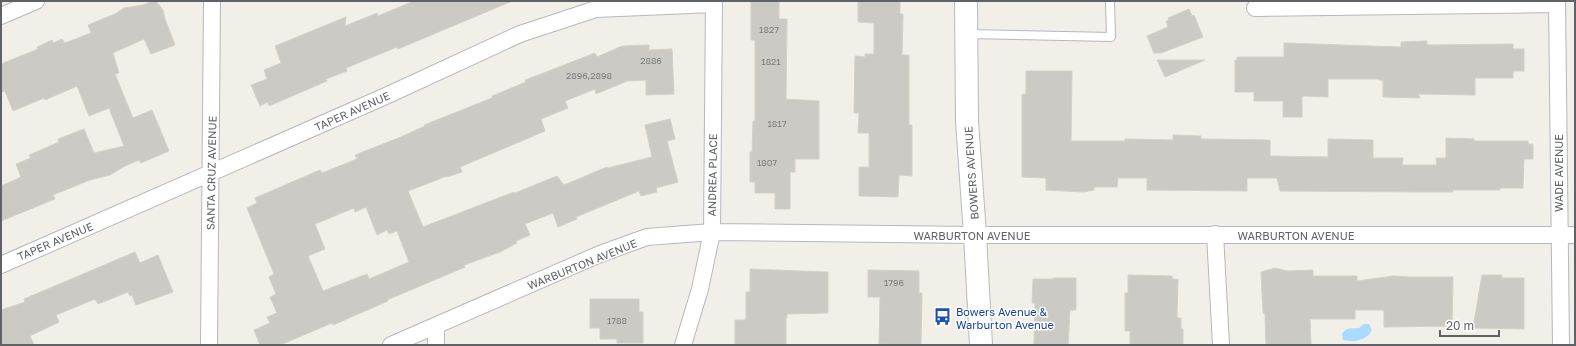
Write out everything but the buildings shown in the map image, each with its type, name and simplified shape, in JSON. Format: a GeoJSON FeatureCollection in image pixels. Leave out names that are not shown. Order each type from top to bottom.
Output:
{"type":"FeatureCollection","features":[{"type":"Feature","properties":{"kind":"main road","name":"BOWERS AVENUE"},"geometry":{"type":"LineString","coordinates":[[966,1],[967,121],[975,235],[980,345]]}},
{"type":"Feature","properties":{"kind":"street"},"geometry":{"type":"LineString","coordinates":[[1,16],[36,1]]}},
{"type":"Feature","properties":{"kind":"street","name":"SANTA CRUZ AVENUE"},"geometry":{"type":"LineString","coordinates":[[209,345],[212,1]]}},
{"type":"Feature","properties":{"kind":"street","name":"TAPER AVENUE"},"geometry":{"type":"LineString","coordinates":[[1,265],[388,95],[520,34],[596,9],[714,2]]}},
{"type":"Feature","properties":{"kind":"street","name":"ANDREA PLACE"},"geometry":{"type":"LineString","coordinates":[[683,345],[700,289],[712,232],[714,2]]}},
{"type":"Feature","properties":{"kind":"street"},"geometry":{"type":"LineString","coordinates":[[1255,8],[1556,3]]}},
{"type":"Feature","properties":{"kind":"street","name":"WADE AVENUE"},"geometry":{"type":"LineString","coordinates":[[1556,3],[1561,345]]}},
{"type":"Feature","properties":{"kind":"street","name":"WARBURTON AVENUE"},"geometry":{"type":"LineString","coordinates":[[392,345],[600,254],[647,237],[712,232],[975,235],[1575,235]]}},
{"type":"Feature","properties":{"kind":"street"},"geometry":{"type":"LineString","coordinates":[[1215,234],[1221,345]]}},
{"type":"Feature","properties":{"kind":"street"},"geometry":{"type":"LineString","coordinates":[[436,326],[436,345]]}},
{"type":"Feature","properties":{"kind":"lane"},"geometry":{"type":"LineString","coordinates":[[966,34],[1111,36],[1110,1]]}},
{"type":"Feature","properties":{"kind":"water"},"geometry":{"type":"Polygon","coordinates":[[[1364,324],[1369,324],[1372,330],[1367,336],[1356,341],[1343,340],[1342,334],[1346,330],[1349,328],[1359,328],[1364,324]]]}},
{"type":"Feature","properties":{"kind":"place","name":"Bowers Avenue & Warburton Avenue"},"geometry":{"type":"Point","coordinates":[943,317]}}]}
